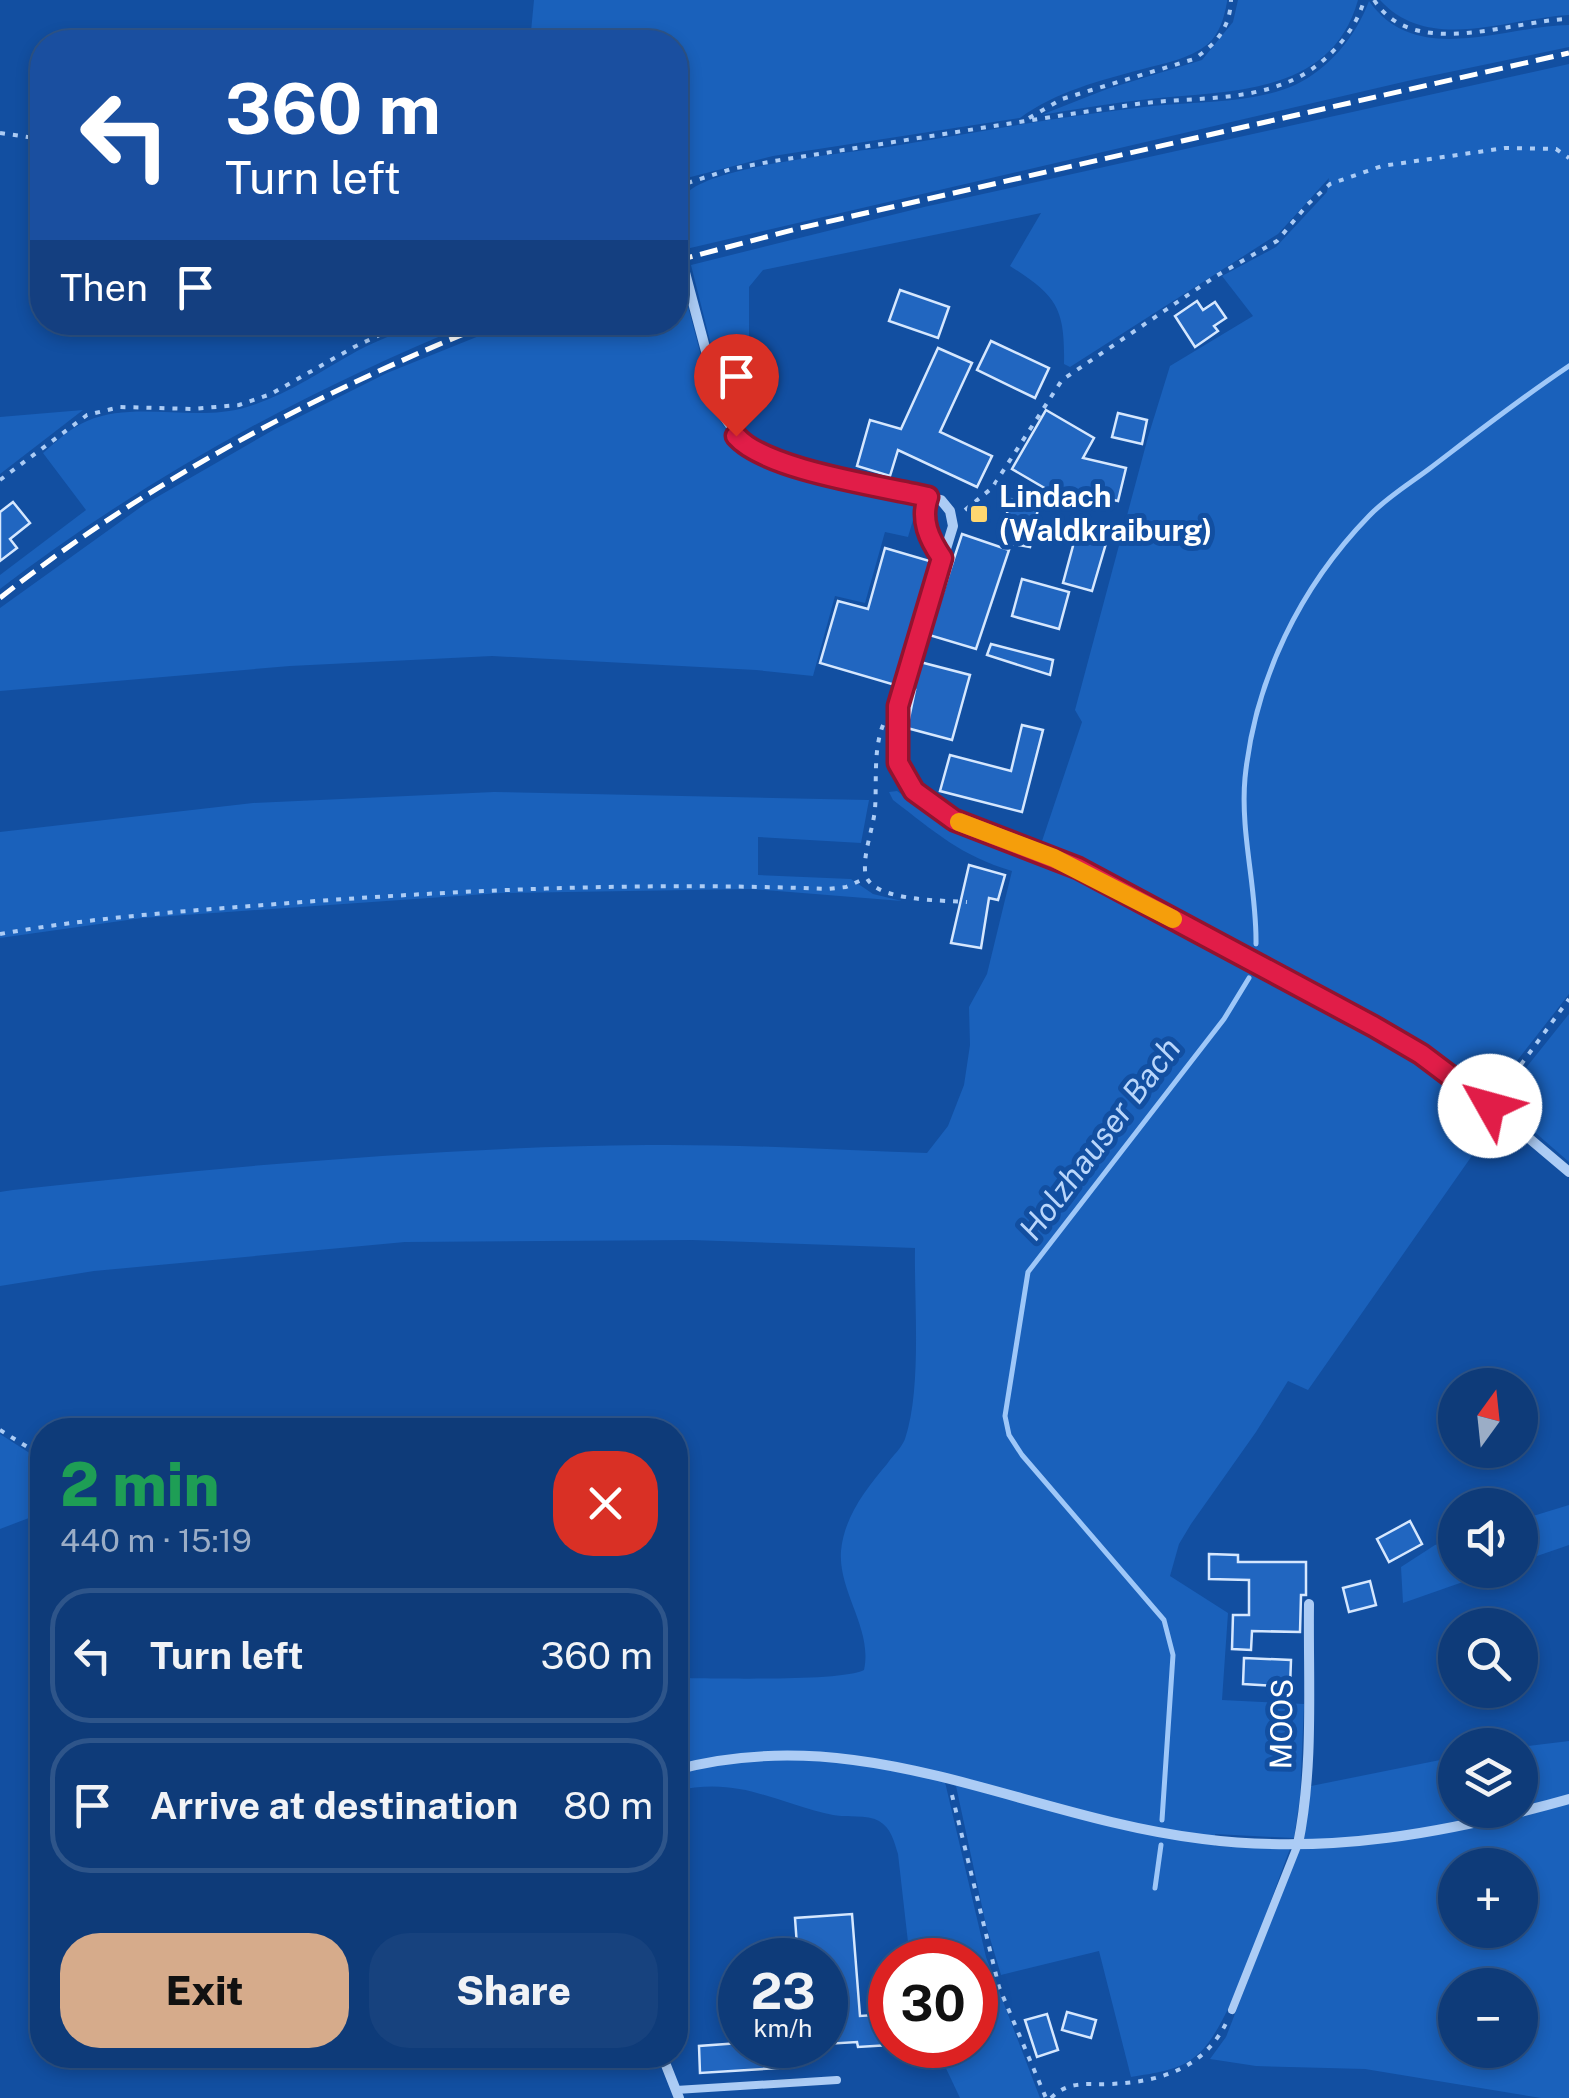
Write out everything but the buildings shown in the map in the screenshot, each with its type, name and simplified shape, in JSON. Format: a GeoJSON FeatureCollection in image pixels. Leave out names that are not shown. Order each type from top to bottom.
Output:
{"type":"FeatureCollection","features":[{"type":"Feature","properties":{"kind":"street"},"geometry":{"type":"LineString","coordinates":[[688,283],[723,414],[741,441],[760,455],[785,464],[928,497],[946,504],[953,519],[898,706],[898,763],[914,791],[954,820],[1078,868],[1373,1026],[1421,1054],[1569,1172]]}},
{"type":"Feature","properties":{"kind":"street","name":"MOOS"},"geometry":{"type":"LineString","coordinates":[[1298,1844],[1309,1714],[1309,1604]]}},
{"type":"Feature","properties":{"kind":"street"},"geometry":{"type":"LineString","coordinates":[[688,1768],[761,1757],[856,1758],[947,1776],[1134,1827],[1202,1839],[1298,1844],[1349,1842],[1466,1827],[1569,1798]]}},
{"type":"Feature","properties":{"kind":"street"},"geometry":{"type":"LineString","coordinates":[[667,2068],[678,2094]]}},
{"type":"Feature","properties":{"kind":"lane"},"geometry":{"type":"LineString","coordinates":[[928,497],[926,525],[930,542],[942,558]]}},
{"type":"Feature","properties":{"kind":"lane"},"geometry":{"type":"LineString","coordinates":[[1232,2010],[1298,1844]]}},
{"type":"Feature","properties":{"kind":"lane"},"geometry":{"type":"LineString","coordinates":[[678,2094],[837,2080]]}},
{"type":"Feature","properties":{"kind":"path"},"geometry":{"type":"LineString","coordinates":[[1026,121],[1062,99],[1194,59],[1221,36],[1231,0]]}},
{"type":"Feature","properties":{"kind":"path"},"geometry":{"type":"LineString","coordinates":[[688,184],[774,160],[1151,102],[1270,89],[1313,69],[1334,50],[1364,0]]}},
{"type":"Feature","properties":{"kind":"path"},"geometry":{"type":"LineString","coordinates":[[1374,0],[1388,15],[1409,27],[1452,35],[1569,19]]}},
{"type":"Feature","properties":{"kind":"path"},"geometry":{"type":"LineString","coordinates":[[0,132],[30,137]]}},
{"type":"Feature","properties":{"kind":"path"},"geometry":{"type":"LineString","coordinates":[[953,519],[992,488],[1062,380],[1216,276],[1277,241],[1330,184],[1382,166],[1505,148],[1556,148],[1569,158]]}},
{"type":"Feature","properties":{"kind":"path"},"geometry":{"type":"LineString","coordinates":[[0,480],[87,415],[120,407],[211,409],[239,405],[271,394],[379,335]]}},
{"type":"Feature","properties":{"kind":"path"},"geometry":{"type":"LineString","coordinates":[[886,720],[876,758],[876,802],[865,862],[866,878],[874,888],[887,894],[967,902]]}},
{"type":"Feature","properties":{"kind":"path"},"geometry":{"type":"LineString","coordinates":[[0,934],[142,914],[424,893],[577,885],[828,888],[846,887],[866,878]]}},
{"type":"Feature","properties":{"kind":"path"},"geometry":{"type":"LineString","coordinates":[[1490,1106],[1569,999]]}},
{"type":"Feature","properties":{"kind":"path"},"geometry":{"type":"LineString","coordinates":[[0,1430],[30,1449]]}},
{"type":"Feature","properties":{"kind":"path"},"geometry":{"type":"LineString","coordinates":[[947,1776],[996,1976],[1048,2098],[1067,2085],[1134,2082],[1186,2069],[1222,2034],[1232,2010]]}},
{"type":"Feature","properties":{"kind":"shaded area"},"geometry":{"type":"Polygon","coordinates":[[[534,0],[1227,0],[1218,30],[1201,49],[1177,60],[1079,88],[1020,118],[773,156],[688,178],[688,30],[531,30],[534,0]]]}},
{"type":"Feature","properties":{"kind":"shaded area"},"geometry":{"type":"Polygon","coordinates":[[[1238,0],[1358,0],[1344,32],[1325,55],[1301,72],[1242,89],[1041,115],[1107,89],[1202,60],[1233,22],[1238,0]]]}},
{"type":"Feature","properties":{"kind":"shaded area"},"geometry":{"type":"Polygon","coordinates":[[[1380,0],[1569,0],[1569,15],[1445,29],[1421,26],[1380,0]]]}},
{"type":"Feature","properties":{"kind":"shaded area"},"geometry":{"type":"Polygon","coordinates":[[[1369,1],[1388,21],[1411,33],[1462,38],[1569,25],[1569,47],[688,249],[688,192],[725,175],[813,157],[1086,115],[1243,99],[1278,91],[1295,85],[1330,61],[1357,27],[1369,1]]]}},
{"type":"Feature","properties":{"kind":"shaded area"},"geometry":{"type":"Polygon","coordinates":[[[1569,64],[1569,994],[1492,1093],[1319,990],[1068,857],[1040,847],[1082,722],[1075,710],[1170,366],[1253,316],[1222,276],[1276,247],[1327,192],[1329,178],[1278,234],[1070,367],[1064,364],[1063,329],[1055,305],[1038,286],[1010,266],[1041,213],[763,270],[749,287],[749,397],[740,409],[728,413],[691,265],[924,207],[1569,64]]]}},
{"type":"Feature","properties":{"kind":"shaded area"},"geometry":{"type":"Polygon","coordinates":[[[688,307],[717,416],[737,445],[770,465],[919,500],[908,537],[885,532],[865,603],[835,596],[813,676],[492,656],[290,666],[0,691],[0,608],[145,504],[275,429],[387,373],[481,335],[688,335],[688,307]]]}},
{"type":"Feature","properties":{"kind":"shaded area"},"geometry":{"type":"Polygon","coordinates":[[[393,335],[444,335],[347,378],[227,440],[111,510],[0,589],[0,575],[86,510],[43,453],[75,427],[126,412],[207,413],[247,407],[290,389],[393,335]]]}},
{"type":"Feature","properties":{"kind":"shaded area"},"geometry":{"type":"Polygon","coordinates":[[[83,410],[0,474],[0,417],[83,410]]]}},
{"type":"Feature","properties":{"kind":"shaded area"},"geometry":{"type":"Polygon","coordinates":[[[897,791],[938,820],[1109,890],[1384,1040],[1497,1120],[1308,1390],[1288,1381],[1179,1544],[1170,1576],[1228,1613],[1222,1700],[1304,1704],[1294,1838],[1215,1834],[1215,1846],[1290,1849],[1250,1959],[1210,2040],[1190,2060],[1157,2072],[1131,2077],[1099,1951],[1001,1975],[998,1938],[990,1938],[986,1925],[956,1786],[945,1782],[982,1938],[908,1938],[898,1854],[891,1835],[879,1821],[812,1810],[738,1789],[688,1789],[688,1678],[803,1678],[864,1670],[864,1640],[841,1566],[841,1551],[851,1515],[905,1439],[914,1396],[915,1248],[692,1240],[405,1242],[94,1271],[0,1286],[0,1192],[13,1190],[250,1166],[488,1150],[682,1145],[927,1153],[948,1126],[964,1085],[970,1045],[969,1007],[987,974],[1012,871],[963,850],[893,800],[889,792],[897,791]]]}},
{"type":"Feature","properties":{"kind":"shaded area"},"geometry":{"type":"Polygon","coordinates":[[[494,792],[869,800],[861,843],[758,837],[758,875],[851,879],[873,894],[902,901],[751,889],[501,893],[142,918],[0,938],[0,832],[253,803],[494,792]]]}},
{"type":"Feature","properties":{"kind":"shaded area"},"geometry":{"type":"Polygon","coordinates":[[[1569,1014],[1569,1162],[1506,1107],[1521,1074],[1569,1014]]]}},
{"type":"Feature","properties":{"kind":"shaded area"},"geometry":{"type":"Polygon","coordinates":[[[0,1434],[30,1453],[30,1518],[0,1529],[0,1434]]]}},
{"type":"Feature","properties":{"kind":"shaded area"},"geometry":{"type":"Polygon","coordinates":[[[1569,1505],[1569,1545],[1538,1556],[1538,1514],[1569,1505]]]}},
{"type":"Feature","properties":{"kind":"shaded area"},"geometry":{"type":"Polygon","coordinates":[[[1438,1544],[1438,1588],[1446,1588],[1403,1603],[1401,1567],[1438,1544]]]}},
{"type":"Feature","properties":{"kind":"shaded area"},"geometry":{"type":"Polygon","coordinates":[[[1569,1741],[1569,2098],[1541,2098],[1365,2069],[1256,2066],[1210,2059],[1226,2037],[1304,1836],[1311,1786],[1438,1760],[1438,1828],[1538,1828],[1538,1745],[1569,1741]]]}},
{"type":"Feature","properties":{"kind":"shaded area"},"geometry":{"type":"Polygon","coordinates":[[[998,1988],[1040,2098],[960,2098],[946,2068],[998,2068],[998,1988]]]}},
{"type":"Feature","properties":{"kind":"waterway","name":"Holzhauser Bach"},"geometry":{"type":"LineString","coordinates":[[1256,944],[1244,799],[1250,741],[1270,670],[1302,604],[1344,544],[1376,509],[1569,366]]}},
{"type":"Feature","properties":{"kind":"waterway","name":"Holzhauser Bach"},"geometry":{"type":"LineString","coordinates":[[1162,1820],[1173,1655],[1164,1620],[1022,1455],[1009,1435],[1005,1416],[1028,1272],[1224,1019],[1249,978]]}},
{"type":"Feature","properties":{"kind":"waterway","name":"Holzhauser Bach"},"geometry":{"type":"LineString","coordinates":[[1155,1888],[1161,1845]]}},
{"type":"Feature","properties":{"kind":"railway"},"geometry":{"type":"LineString","coordinates":[[688,258],[800,228],[1569,53]]}},
{"type":"Feature","properties":{"kind":"railway"},"geometry":{"type":"LineString","coordinates":[[0,598],[115,515],[236,442],[363,378],[461,335]]}},
{"type":"Feature","properties":{"kind":"slow traffic"},"geometry":{"type":"LineString","coordinates":[[959,822],[1078,868],[1173,919]]}},
{"type":"Feature","properties":{"kind":"place","name":"Lindach (Waldkraiburg)"},"geometry":{"type":"Point","coordinates":[979,514]}},
{"type":"Feature","properties":{"kind":"route"},"geometry":{"type":"LineString","coordinates":[[736,436],[771,460],[928,497],[926,525],[930,542],[942,558],[898,706],[896,739],[901,772],[925,801],[973,828],[1078,868],[1373,1026],[1421,1054],[1490,1106]]}}]}
